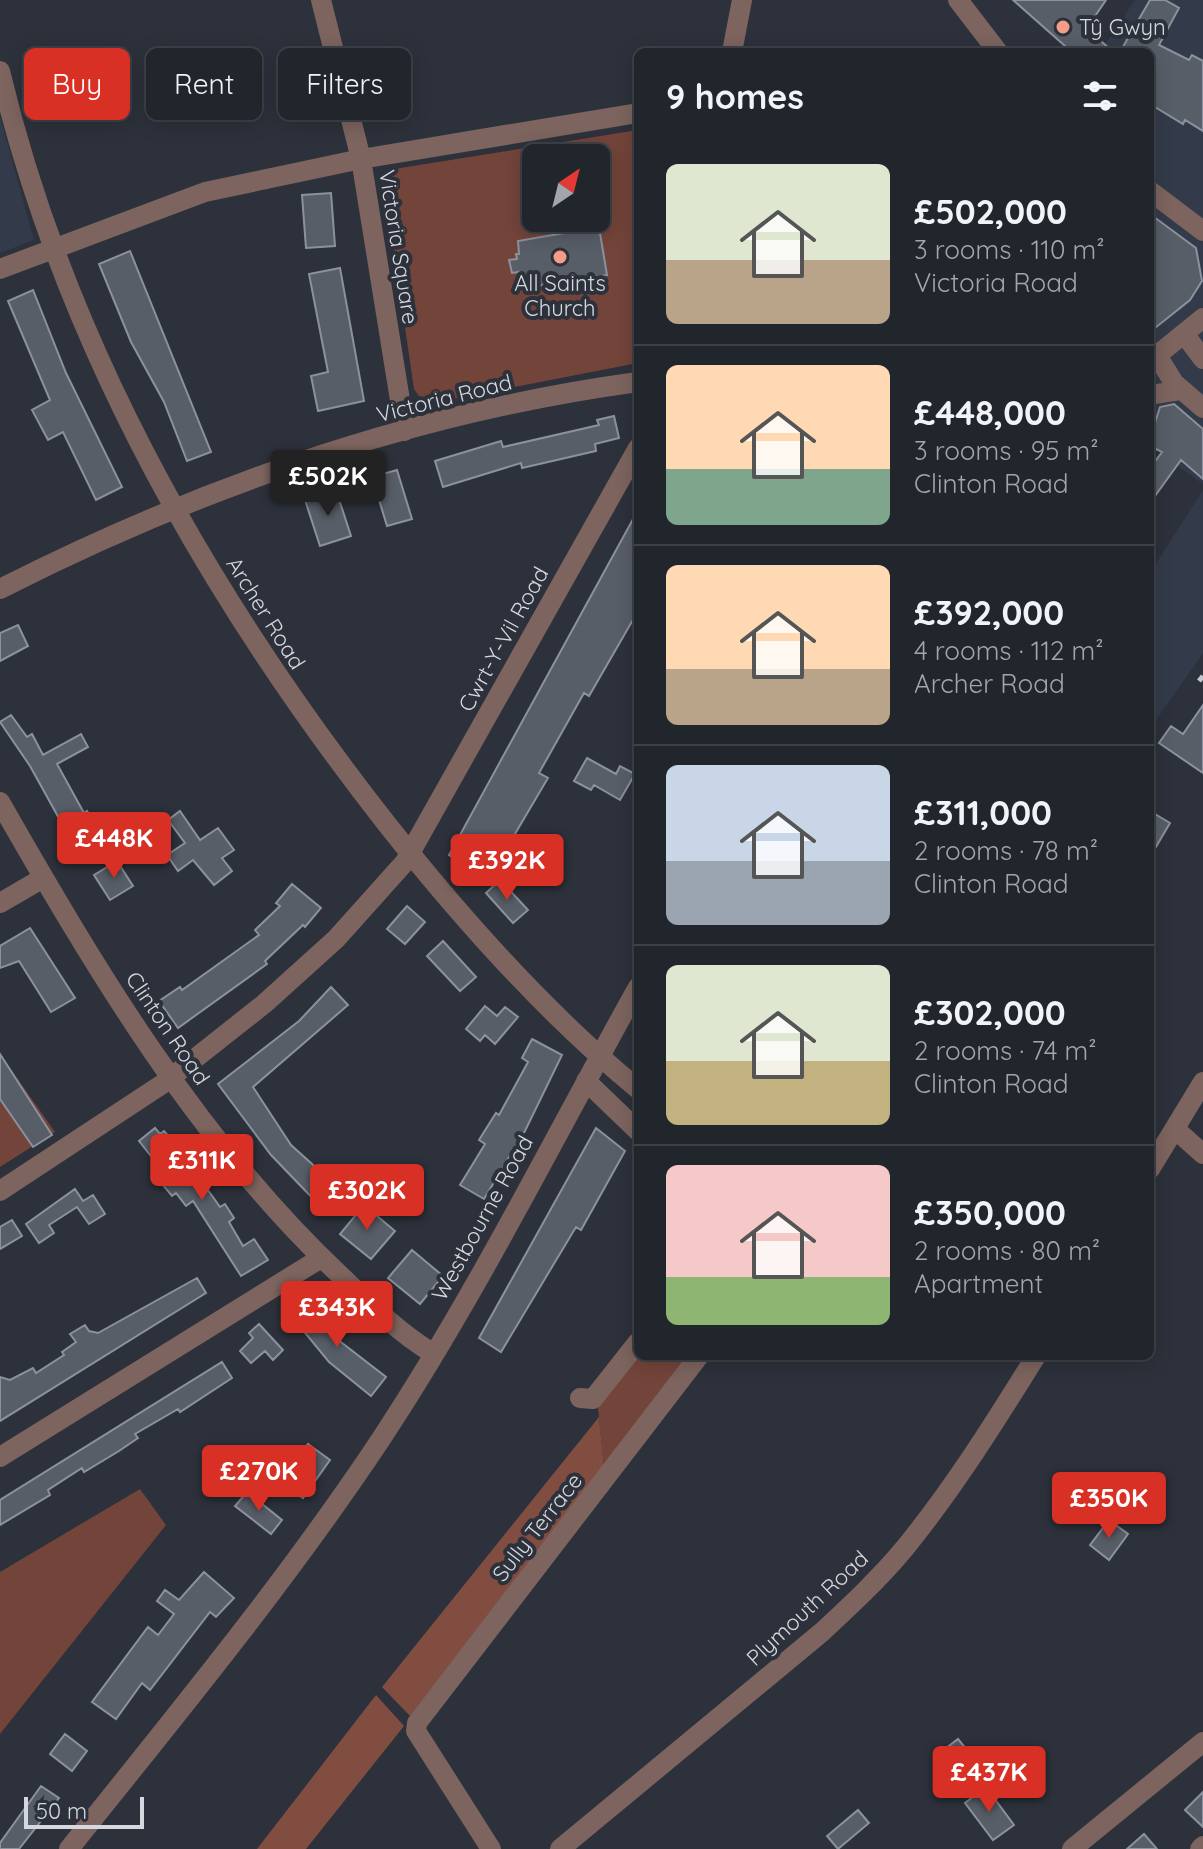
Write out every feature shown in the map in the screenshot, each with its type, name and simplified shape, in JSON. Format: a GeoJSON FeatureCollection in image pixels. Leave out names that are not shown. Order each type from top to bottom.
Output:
{"type":"FeatureCollection","features":[{"type":"Feature","properties":{"kind":"street"},"geometry":{"type":"LineString","coordinates":[[0,269],[205,192],[361,159],[321,0]]}},
{"type":"Feature","properties":{"kind":"street"},"geometry":{"type":"LineString","coordinates":[[733,48],[742,0]]}},
{"type":"Feature","properties":{"kind":"street"},"geometry":{"type":"LineString","coordinates":[[958,0],[995,48]]}},
{"type":"Feature","properties":{"kind":"street","name":"Archer Road"},"geometry":{"type":"LineString","coordinates":[[0,71],[22,158],[101,360],[175,510],[289,695],[410,854],[517,975],[599,1056],[634,1086]]}},
{"type":"Feature","properties":{"kind":"street","name":"Victoria Square"},"geometry":{"type":"LineString","coordinates":[[405,431],[361,159],[634,114]]}},
{"type":"Feature","properties":{"kind":"street"},"geometry":{"type":"LineString","coordinates":[[1154,194],[1203,231]]}},
{"type":"Feature","properties":{"kind":"street"},"geometry":{"type":"LineString","coordinates":[[1154,363],[1203,318]]}},
{"type":"Feature","properties":{"kind":"street"},"geometry":{"type":"LineString","coordinates":[[1185,335],[1203,359]]}},
{"type":"Feature","properties":{"kind":"street"},"geometry":{"type":"LineString","coordinates":[[1154,365],[1203,408]]}},
{"type":"Feature","properties":{"kind":"street","name":"Victoria Road"},"geometry":{"type":"LineString","coordinates":[[0,589],[83,548],[331,452],[530,401],[634,383]]}},
{"type":"Feature","properties":{"kind":"street"},"geometry":{"type":"LineString","coordinates":[[1154,393],[1181,390]]}},
{"type":"Feature","properties":{"kind":"street","name":"Cwrt-Y-Vil Road"},"geometry":{"type":"LineString","coordinates":[[0,1191],[83,1139],[171,1076],[310,963],[363,910],[410,854],[634,455]]}},
{"type":"Feature","properties":{"kind":"street","name":"Clinton Road"},"geometry":{"type":"LineString","coordinates":[[0,802],[43,878],[171,1076],[242,1171],[321,1258],[406,1336],[434,1354]]}},
{"type":"Feature","properties":{"kind":"street"},"geometry":{"type":"LineString","coordinates":[[0,903],[43,878]]}},
{"type":"Feature","properties":{"kind":"street","name":"Westbourne Road"},"geometry":{"type":"LineString","coordinates":[[69,1849],[322,1524],[434,1354],[634,994]]}},
{"type":"Feature","properties":{"kind":"street"},"geometry":{"type":"LineString","coordinates":[[586,1081],[634,1127]]}},
{"type":"Feature","properties":{"kind":"street"},"geometry":{"type":"LineString","coordinates":[[1154,1163],[1203,1082]]}},
{"type":"Feature","properties":{"kind":"street"},"geometry":{"type":"LineString","coordinates":[[1175,1129],[1203,1154]]}},
{"type":"Feature","properties":{"kind":"street"},"geometry":{"type":"LineString","coordinates":[[0,1457],[321,1258]]}},
{"type":"Feature","properties":{"kind":"street"},"geometry":{"type":"LineString","coordinates":[[580,1398],[593,1399],[634,1347]]}},
{"type":"Feature","properties":{"kind":"street","name":"Sully Terrace"},"geometry":{"type":"LineString","coordinates":[[491,1849],[415,1728],[696,1360]]}},
{"type":"Feature","properties":{"kind":"street","name":"Plymouth Road"},"geometry":{"type":"LineString","coordinates":[[560,1849],[822,1632],[861,1595],[903,1550],[946,1493],[1029,1360]]}},
{"type":"Feature","properties":{"kind":"street"},"geometry":{"type":"LineString","coordinates":[[1072,1849],[1203,1742]]}},
{"type":"Feature","properties":{"kind":"shaded area"},"geometry":{"type":"Polygon","coordinates":[[[1135,0],[1203,0],[1203,484],[1154,449],[1154,48],[1103,48],[1135,0]]]}},
{"type":"Feature","properties":{"kind":"shaded area"},"geometry":{"type":"Polygon","coordinates":[[[0,116],[34,240],[0,253],[0,116]]]}},
{"type":"Feature","properties":{"kind":"shaded area"},"geometry":{"type":"Polygon","coordinates":[[[634,131],[634,364],[433,403],[421,399],[414,389],[383,177],[394,169],[522,149],[522,232],[610,232],[610,144],[550,144],[634,131]]]}},
{"type":"Feature","properties":{"kind":"shaded area"},"geometry":{"type":"Polygon","coordinates":[[[1203,490],[1203,653],[1154,723],[1154,567],[1203,490]]]}},
{"type":"Feature","properties":{"kind":"shaded area"},"geometry":{"type":"Polygon","coordinates":[[[0,1054],[55,1132],[0,1167],[0,1054]]]}},
{"type":"Feature","properties":{"kind":"shaded area"},"geometry":{"type":"Polygon","coordinates":[[[636,1360],[686,1360],[604,1467],[598,1408],[636,1360]]]}},
{"type":"Feature","properties":{"kind":"shaded area"},"geometry":{"type":"Polygon","coordinates":[[[599,1417],[604,1467],[410,1716],[382,1687],[599,1417]]]}},
{"type":"Feature","properties":{"kind":"shaded area"},"geometry":{"type":"Polygon","coordinates":[[[140,1489],[166,1525],[0,1734],[0,1572],[140,1489]]]}},
{"type":"Feature","properties":{"kind":"shaded area"},"geometry":{"type":"Polygon","coordinates":[[[376,1695],[404,1726],[306,1849],[257,1849],[376,1695]]]}},
{"type":"Feature","properties":{"kind":"building","name":"Tŷ Gwyn"},"geometry":{"type":"Polygon","coordinates":[[[1013,0],[1106,0],[1087,28],[1109,48],[1065,46],[1013,0]]]}},
{"type":"Feature","properties":{"kind":"building"},"geometry":{"type":"Polygon","coordinates":[[[1150,0],[1165,0],[1179,8],[1159,45],[1189,60],[1192,55],[1203,61],[1203,131],[1185,120],[1183,124],[1154,106],[1154,48],[1122,48],[1150,0]]]}},
{"type":"Feature","properties":{"kind":"building"},"geometry":{"type":"Polygon","coordinates":[[[331,193],[335,246],[306,248],[302,195],[331,193]]]}},
{"type":"Feature","properties":{"kind":"building"},"geometry":{"type":"Polygon","coordinates":[[[1154,217],[1196,248],[1202,281],[1190,300],[1154,329],[1154,217]]]}},
{"type":"Feature","properties":{"kind":"building","name":"All Saints Church"},"geometry":{"type":"Polygon","coordinates":[[[570,232],[600,232],[607,275],[525,288],[523,276],[519,276],[519,272],[512,273],[509,260],[517,259],[518,241],[570,232]]]}},
{"type":"Feature","properties":{"kind":"building"},"geometry":{"type":"Polygon","coordinates":[[[130,251],[211,452],[187,461],[164,402],[131,342],[99,264],[130,251]]]}},
{"type":"Feature","properties":{"kind":"building"},"geometry":{"type":"Polygon","coordinates":[[[340,268],[364,401],[318,411],[311,376],[328,372],[309,274],[340,268]]]}},
{"type":"Feature","properties":{"kind":"building"},"geometry":{"type":"Polygon","coordinates":[[[33,290],[66,373],[122,487],[96,500],[63,432],[48,440],[32,410],[50,400],[8,301],[33,290]]]}},
{"type":"Feature","properties":{"kind":"building"},"geometry":{"type":"Polygon","coordinates":[[[1174,404],[1203,429],[1203,479],[1181,460],[1154,497],[1154,463],[1162,452],[1154,448],[1154,426],[1160,407],[1174,404]]]}},
{"type":"Feature","properties":{"kind":"building"},"geometry":{"type":"Polygon","coordinates":[[[614,416],[619,438],[595,444],[596,451],[522,468],[521,463],[443,487],[435,461],[501,441],[503,447],[599,425],[597,420],[614,416]]]}},
{"type":"Feature","properties":{"kind":"building"},"geometry":{"type":"Polygon","coordinates":[[[397,470],[412,519],[387,526],[372,477],[397,470]]]}},
{"type":"Feature","properties":{"kind":"building"},"geometry":{"type":"Polygon","coordinates":[[[336,490],[351,536],[320,546],[305,500],[336,490]]]}},
{"type":"Feature","properties":{"kind":"building"},"geometry":{"type":"Polygon","coordinates":[[[634,517],[634,618],[589,696],[584,693],[539,773],[548,778],[489,878],[449,855],[634,517]]]}},
{"type":"Feature","properties":{"kind":"building"},"geometry":{"type":"Polygon","coordinates":[[[18,625],[28,646],[0,661],[0,633],[18,625]]]}},
{"type":"Feature","properties":{"kind":"building"},"geometry":{"type":"Polygon","coordinates":[[[1203,705],[1203,773],[1159,743],[1171,726],[1183,734],[1203,705]]]}},
{"type":"Feature","properties":{"kind":"building"},"geometry":{"type":"Polygon","coordinates":[[[11,715],[27,737],[32,734],[43,755],[81,734],[88,747],[57,764],[84,813],[87,811],[101,834],[76,849],[30,766],[0,722],[11,715]]]}},
{"type":"Feature","properties":{"kind":"building"},"geometry":{"type":"Polygon","coordinates":[[[587,758],[616,774],[620,766],[634,773],[620,800],[594,785],[591,790],[574,781],[587,758]]]}},
{"type":"Feature","properties":{"kind":"building"},"geometry":{"type":"Polygon","coordinates":[[[180,811],[200,840],[218,828],[234,850],[222,858],[232,871],[214,885],[193,860],[178,871],[167,855],[185,843],[168,820],[180,811]]]}},
{"type":"Feature","properties":{"kind":"building"},"geometry":{"type":"Polygon","coordinates":[[[1154,813],[1170,823],[1154,850],[1154,813]]]}},
{"type":"Feature","properties":{"kind":"building"},"geometry":{"type":"Polygon","coordinates":[[[117,861],[133,886],[110,900],[94,875],[117,861]]]}},
{"type":"Feature","properties":{"kind":"building"},"geometry":{"type":"Polygon","coordinates":[[[500,880],[528,910],[513,923],[486,893],[500,880]]]}},
{"type":"Feature","properties":{"kind":"building"},"geometry":{"type":"Polygon","coordinates":[[[292,884],[321,908],[305,927],[303,925],[265,961],[267,964],[178,1028],[159,1001],[180,987],[182,990],[259,935],[255,930],[280,906],[276,903],[292,884]]]}},
{"type":"Feature","properties":{"kind":"building"},"geometry":{"type":"Polygon","coordinates":[[[407,906],[425,922],[405,944],[387,929],[407,906]]]}},
{"type":"Feature","properties":{"kind":"building"},"geometry":{"type":"Polygon","coordinates":[[[30,928],[75,998],[51,1012],[19,961],[0,968],[0,946],[30,928]]]}},
{"type":"Feature","properties":{"kind":"building"},"geometry":{"type":"Polygon","coordinates":[[[443,941],[476,977],[460,991],[427,956],[443,941]]]}},
{"type":"Feature","properties":{"kind":"building"},"geometry":{"type":"Polygon","coordinates":[[[331,987],[348,1005],[253,1087],[291,1145],[341,1190],[322,1208],[271,1155],[218,1084],[299,1021],[331,987]]]}},
{"type":"Feature","properties":{"kind":"building"},"geometry":{"type":"Polygon","coordinates":[[[485,1006],[497,1016],[505,1007],[518,1017],[495,1044],[485,1035],[480,1041],[466,1029],[485,1006]]]}},
{"type":"Feature","properties":{"kind":"building"},"geometry":{"type":"Polygon","coordinates":[[[532,1039],[562,1055],[525,1131],[484,1199],[460,1185],[485,1144],[479,1140],[496,1113],[499,1115],[528,1062],[522,1058],[532,1039]]]}},
{"type":"Feature","properties":{"kind":"building"},"geometry":{"type":"Polygon","coordinates":[[[0,1054],[52,1135],[33,1147],[0,1099],[0,1054]]]}},
{"type":"Feature","properties":{"kind":"building"},"geometry":{"type":"Polygon","coordinates":[[[155,1128],[160,1134],[164,1131],[180,1148],[173,1153],[193,1179],[198,1176],[220,1207],[225,1204],[234,1218],[229,1222],[243,1246],[254,1239],[268,1260],[241,1276],[193,1201],[186,1206],[176,1193],[172,1196],[162,1184],[169,1179],[139,1141],[155,1128]]]}},
{"type":"Feature","properties":{"kind":"building"},"geometry":{"type":"Polygon","coordinates":[[[596,1128],[625,1151],[581,1230],[576,1227],[501,1352],[479,1338],[596,1128]]]}},
{"type":"Feature","properties":{"kind":"building"},"geometry":{"type":"Polygon","coordinates":[[[75,1189],[83,1201],[93,1195],[105,1214],[89,1224],[77,1207],[49,1225],[54,1233],[39,1243],[26,1224],[75,1189]]]}},
{"type":"Feature","properties":{"kind":"building"},"geometry":{"type":"Polygon","coordinates":[[[364,1205],[395,1231],[371,1259],[340,1234],[364,1205]]]}},
{"type":"Feature","properties":{"kind":"building"},"geometry":{"type":"Polygon","coordinates":[[[12,1220],[22,1236],[0,1249],[0,1227],[12,1220]]]}},
{"type":"Feature","properties":{"kind":"building"},"geometry":{"type":"Polygon","coordinates":[[[412,1250],[443,1276],[420,1304],[388,1278],[412,1250]]]}},
{"type":"Feature","properties":{"kind":"building"},"geometry":{"type":"Polygon","coordinates":[[[197,1278],[206,1293],[0,1421],[0,1377],[10,1380],[33,1368],[36,1373],[64,1355],[62,1352],[76,1342],[70,1334],[85,1325],[89,1331],[98,1333],[197,1278]]]}},
{"type":"Feature","properties":{"kind":"building"},"geometry":{"type":"Polygon","coordinates":[[[312,1301],[341,1336],[337,1339],[386,1377],[371,1396],[329,1362],[292,1317],[312,1301]]]}},
{"type":"Feature","properties":{"kind":"building"},"geometry":{"type":"Polygon","coordinates":[[[259,1324],[283,1350],[273,1360],[265,1351],[251,1363],[240,1351],[253,1338],[249,1333],[259,1324]]]}},
{"type":"Feature","properties":{"kind":"building"},"geometry":{"type":"Polygon","coordinates":[[[222,1362],[232,1378],[180,1412],[178,1409],[135,1434],[138,1438],[119,1451],[84,1472],[82,1468],[48,1490],[50,1495],[0,1525],[0,1500],[222,1362]]]}},
{"type":"Feature","properties":{"kind":"building"},"geometry":{"type":"Polygon","coordinates":[[[308,1444],[330,1460],[303,1498],[280,1482],[308,1444]]]}},
{"type":"Feature","properties":{"kind":"building"},"geometry":{"type":"Polygon","coordinates":[[[247,1492],[282,1520],[271,1534],[235,1506],[247,1492]]]}},
{"type":"Feature","properties":{"kind":"building"},"geometry":{"type":"Polygon","coordinates":[[[1109,1520],[1128,1534],[1109,1560],[1090,1545],[1109,1520]]]}},
{"type":"Feature","properties":{"kind":"building"},"geometry":{"type":"Polygon","coordinates":[[[204,1572],[234,1598],[216,1617],[210,1612],[150,1690],[142,1683],[116,1719],[92,1702],[148,1627],[158,1635],[174,1614],[157,1601],[165,1590],[179,1600],[204,1572]]]}},
{"type":"Feature","properties":{"kind":"building"},"geometry":{"type":"Polygon","coordinates":[[[65,1734],[87,1751],[72,1771],[50,1754],[65,1734]]]}},
{"type":"Feature","properties":{"kind":"building"},"geometry":{"type":"Polygon","coordinates":[[[958,1739],[984,1771],[971,1781],[945,1749],[958,1739]]]}},
{"type":"Feature","properties":{"kind":"building"},"geometry":{"type":"Polygon","coordinates":[[[41,1786],[59,1798],[19,1849],[0,1849],[0,1843],[41,1786]]]}},
{"type":"Feature","properties":{"kind":"building"},"geometry":{"type":"Polygon","coordinates":[[[986,1787],[1014,1825],[993,1840],[965,1803],[986,1787]]]}},
{"type":"Feature","properties":{"kind":"building"},"geometry":{"type":"Polygon","coordinates":[[[1203,1792],[1203,1827],[1185,1810],[1203,1792]]]}},
{"type":"Feature","properties":{"kind":"building"},"geometry":{"type":"Polygon","coordinates":[[[858,1810],[869,1823],[838,1849],[827,1836],[858,1810]]]}},
{"type":"Feature","properties":{"kind":"building"},"geometry":{"type":"Polygon","coordinates":[[[1144,1834],[1157,1849],[1127,1849],[1144,1834]]]}},
{"type":"Feature","properties":{"kind":"railway"},"geometry":{"type":"LineString","coordinates":[[1199,681],[1203,676]]}},
{"type":"Feature","properties":{"kind":"place","name":"Tŷ Gwyn"},"geometry":{"type":"Point","coordinates":[1063,27]}},
{"type":"Feature","properties":{"kind":"place","name":"All Saints Church"},"geometry":{"type":"Point","coordinates":[560,257]}}]}
